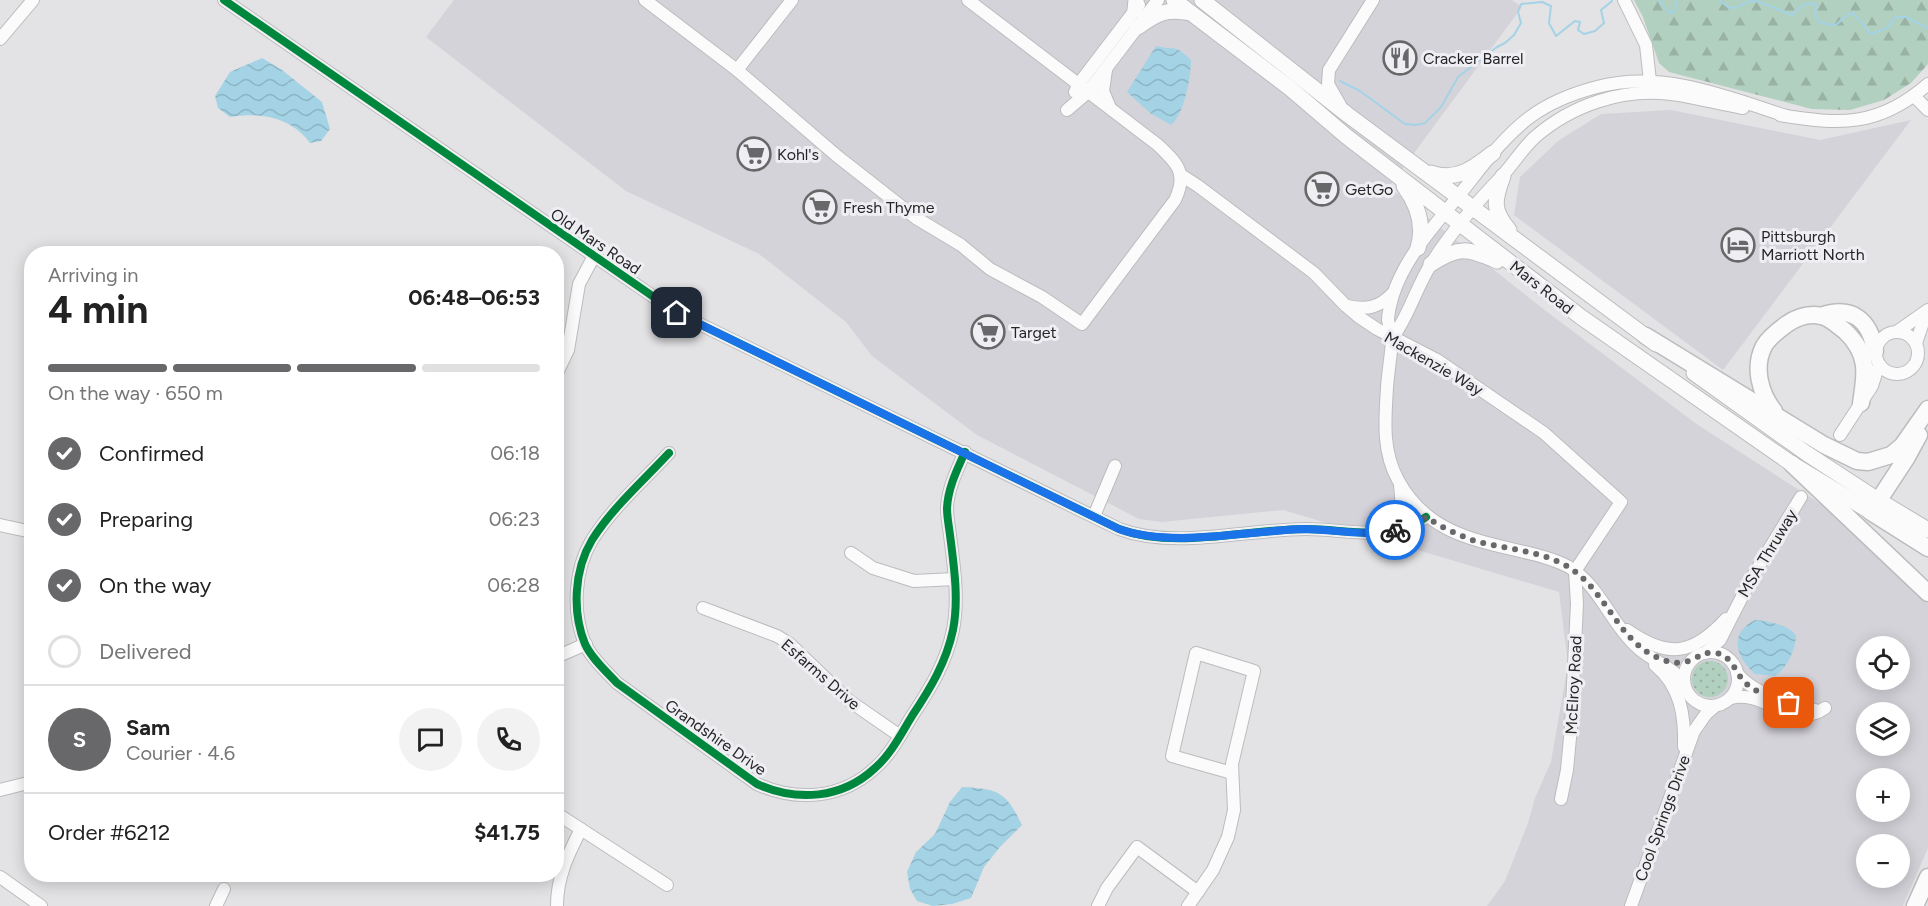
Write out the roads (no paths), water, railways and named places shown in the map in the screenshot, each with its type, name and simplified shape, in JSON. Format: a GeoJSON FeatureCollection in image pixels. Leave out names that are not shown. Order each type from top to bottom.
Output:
{"type":"FeatureCollection","features":[{"type":"Feature","properties":{"kind":"highway"},"geometry":{"type":"LineString","coordinates":[[1779,416],[1768,403],[1761,387],[1759,361],[1764,345],[1774,334],[1796,318],[1845,311],[1863,322],[1873,337],[1877,358]]}},
{"type":"Feature","properties":{"kind":"highway"},"geometry":{"type":"LineString","coordinates":[[1821,316],[1839,327],[1858,346],[1865,363],[1866,375],[1861,403]]}},
{"type":"Feature","properties":{"kind":"highway"},"geometry":{"type":"LineString","coordinates":[[1646,336],[1847,458],[1868,462],[1891,455],[1902,446],[1928,409]]}},
{"type":"Feature","properties":{"kind":"highway"},"geometry":{"type":"LineString","coordinates":[[1875,506],[1907,457],[1928,419]]}},
{"type":"Feature","properties":{"kind":"highway"},"geometry":{"type":"LineString","coordinates":[[1792,464],[1928,592]]}},
{"type":"Feature","properties":{"kind":"highway","name":"Mars Road"},"geometry":{"type":"LineString","coordinates":[[1875,506],[1928,548]]}},
{"type":"Feature","properties":{"kind":"highway"},"geometry":{"type":"LineString","coordinates":[[1915,906],[1928,877]]}},
{"type":"Feature","properties":{"kind":"main road","name":"Mars Road"},"geometry":{"type":"LineString","coordinates":[[1174,0],[1581,317],[1792,464],[1928,530]]}},
{"type":"Feature","properties":{"kind":"main road","name":"Mars Road"},"geometry":{"type":"LineString","coordinates":[[1202,0],[1348,115],[1875,506]]}},
{"type":"Feature","properties":{"kind":"main road"},"geometry":{"type":"LineString","coordinates":[[1138,27],[1152,17],[1165,12],[1175,10],[1191,13]]}},
{"type":"Feature","properties":{"kind":"main road"},"geometry":{"type":"LineString","coordinates":[[1425,171],[1445,176],[1459,175],[1476,167],[1493,153]]}},
{"type":"Feature","properties":{"kind":"main road"},"geometry":{"type":"LineString","coordinates":[[1395,174],[1413,198],[1417,208],[1422,229],[1418,248]]}},
{"type":"Feature","properties":{"kind":"main road"},"geometry":{"type":"LineString","coordinates":[[1503,176],[1497,192],[1496,207],[1501,220],[1521,244]]}},
{"type":"Feature","properties":{"kind":"main road"},"geometry":{"type":"LineString","coordinates":[[1431,264],[1452,252],[1470,250],[1518,269]]}},
{"type":"Feature","properties":{"kind":"street"},"geometry":{"type":"LineString","coordinates":[[3,32],[33,0]]}},
{"type":"Feature","properties":{"kind":"street","name":"Old Mars Road"},"geometry":{"type":"LineString","coordinates":[[224,0],[677,313],[1129,532],[1151,537],[1174,538],[1304,529],[1382,532],[1416,524],[1426,517]]}},
{"type":"Feature","properties":{"kind":"street"},"geometry":{"type":"LineString","coordinates":[[645,0],[737,70],[837,156],[916,218],[961,245],[990,268],[1042,297],[1082,324],[1175,200],[1181,175]]}},
{"type":"Feature","properties":{"kind":"street"},"geometry":{"type":"LineString","coordinates":[[737,70],[792,0]]}},
{"type":"Feature","properties":{"kind":"street","name":"Mackenzie Way"},"geometry":{"type":"LineString","coordinates":[[968,0],[1158,145],[1173,159],[1181,175],[1302,263],[1323,281],[1346,306],[1368,323],[1437,360],[1544,432],[1621,502],[1575,571]]}},
{"type":"Feature","properties":{"kind":"street"},"geometry":{"type":"LineString","coordinates":[[1083,89],[1106,69],[1158,0]]}},
{"type":"Feature","properties":{"kind":"street"},"geometry":{"type":"LineString","coordinates":[[1624,0],[1646,45],[1650,81],[1657,93]]}},
{"type":"Feature","properties":{"kind":"street"},"geometry":{"type":"LineString","coordinates":[[1083,89],[1090,70],[1138,3]]}},
{"type":"Feature","properties":{"kind":"street"},"geometry":{"type":"LineString","coordinates":[[1348,115],[1329,89],[1327,74],[1333,60],[1370,5]]}},
{"type":"Feature","properties":{"kind":"street"},"geometry":{"type":"LineString","coordinates":[[1057,69],[1074,73],[1090,70]]}},
{"type":"Feature","properties":{"kind":"street"},"geometry":{"type":"LineString","coordinates":[[1106,69],[1103,91],[1110,109]]}},
{"type":"Feature","properties":{"kind":"street"},"geometry":{"type":"LineString","coordinates":[[1737,673],[1737,686],[1731,698],[1715,706],[1702,705],[1691,698],[1683,681],[1670,669],[1635,645],[1595,592],[1575,571],[1547,558],[1476,541],[1426,517],[1409,498],[1399,482],[1391,466],[1386,447],[1385,426],[1393,337],[1388,320],[1400,276],[1418,248],[1493,153],[1519,126],[1545,108],[1598,87],[1628,81],[1650,81],[1690,87],[1786,116]]}},
{"type":"Feature","properties":{"kind":"street"},"geometry":{"type":"LineString","coordinates":[[1642,93],[1650,81]]}},
{"type":"Feature","properties":{"kind":"street"},"geometry":{"type":"LineString","coordinates":[[1393,337],[1405,320],[1431,264],[1460,223],[1503,176],[1524,148],[1561,118],[1600,101],[1642,93],[1657,93],[1820,122],[1848,121],[1892,109],[1914,96],[1928,84]]}},
{"type":"Feature","properties":{"kind":"street"},"geometry":{"type":"LineString","coordinates":[[1914,96],[1928,110]]}},
{"type":"Feature","properties":{"kind":"street"},"geometry":{"type":"LineString","coordinates":[[564,358],[568,350],[579,284],[594,256]]}},
{"type":"Feature","properties":{"kind":"street"},"geometry":{"type":"LineString","coordinates":[[1346,306],[1375,308],[1394,292]]}},
{"type":"Feature","properties":{"kind":"street"},"geometry":{"type":"LineString","coordinates":[[1872,387],[1882,336],[1898,331],[1928,310]]}},
{"type":"Feature","properties":{"kind":"street"},"geometry":{"type":"LineString","coordinates":[[1840,435],[1872,387],[1891,373],[1905,373],[1911,369],[1918,357],[1916,343],[1928,310]]}},
{"type":"Feature","properties":{"kind":"street"},"geometry":{"type":"LineString","coordinates":[[1898,331],[1911,337],[1916,343]]}},
{"type":"Feature","properties":{"kind":"street"},"geometry":{"type":"LineString","coordinates":[[1877,358],[1891,373]]}},
{"type":"Feature","properties":{"kind":"street","name":"Grandshire Drive"},"geometry":{"type":"LineString","coordinates":[[669,453],[605,522],[585,555],[579,574],[576,599],[585,644],[600,665],[636,698],[758,784],[772,790],[808,796],[827,794],[844,788],[859,781],[876,768],[900,736],[942,665],[954,621],[955,579],[947,509],[952,483],[965,452]]}},
{"type":"Feature","properties":{"kind":"street"},"geometry":{"type":"LineString","coordinates":[[1094,516],[1115,466]]}},
{"type":"Feature","properties":{"kind":"street"},"geometry":{"type":"LineString","coordinates":[[1382,532],[1392,525],[1400,513],[1402,498],[1399,482]]}},
{"type":"Feature","properties":{"kind":"street","name":"MSA Thruway"},"geometry":{"type":"LineString","coordinates":[[1705,653],[1720,640],[1734,609],[1801,497]]}},
{"type":"Feature","properties":{"kind":"street"},"geometry":{"type":"LineString","coordinates":[[0,525],[24,530]]}},
{"type":"Feature","properties":{"kind":"street"},"geometry":{"type":"LineString","coordinates":[[851,553],[873,568],[914,581],[955,579]]}},
{"type":"Feature","properties":{"kind":"street","name":"McElroy Road"},"geometry":{"type":"LineString","coordinates":[[1561,799],[1567,770],[1571,727],[1577,604],[1575,571]]}},
{"type":"Feature","properties":{"kind":"street","name":"Esfarms Drive"},"geometry":{"type":"LineString","coordinates":[[703,608],[784,640],[801,653],[848,700],[900,736]]}},
{"type":"Feature","properties":{"kind":"street"},"geometry":{"type":"LineString","coordinates":[[1622,628],[1655,646],[1668,650],[1680,649],[1704,641],[1734,609]]}},
{"type":"Feature","properties":{"kind":"street","name":"MSA Thruway"},"geometry":{"type":"LineString","coordinates":[[1728,659],[1728,640],[1734,609]]}},
{"type":"Feature","properties":{"kind":"street"},"geometry":{"type":"LineString","coordinates":[[1622,628],[1644,650],[1660,658],[1672,662],[1692,660],[1705,653],[1719,654],[1728,659],[1743,681],[1756,690],[1805,708],[1818,710],[1825,708],[1808,716],[1787,712],[1751,697],[1731,698]]}},
{"type":"Feature","properties":{"kind":"street"},"geometry":{"type":"LineString","coordinates":[[1622,628],[1634,648],[1667,677],[1678,697],[1684,719],[1684,758]]}},
{"type":"Feature","properties":{"kind":"street"},"geometry":{"type":"LineString","coordinates":[[564,653],[585,644]]}},
{"type":"Feature","properties":{"kind":"street"},"geometry":{"type":"LineString","coordinates":[[1188,906],[1220,859],[1228,837],[1234,810],[1232,764],[1254,671],[1196,653],[1172,756],[1232,773]]}},
{"type":"Feature","properties":{"kind":"street"},"geometry":{"type":"LineString","coordinates":[[1683,681],[1686,669],[1692,660]]}},
{"type":"Feature","properties":{"kind":"street","name":"Cool Springs Drive"},"geometry":{"type":"LineString","coordinates":[[1691,698],[1695,712],[1694,731]]}},
{"type":"Feature","properties":{"kind":"street","name":"Cool Springs Drive"},"geometry":{"type":"LineString","coordinates":[[1631,906],[1694,731],[1715,706]]}},
{"type":"Feature","properties":{"kind":"street"},"geometry":{"type":"LineString","coordinates":[[0,790],[24,784]]}},
{"type":"Feature","properties":{"kind":"street"},"geometry":{"type":"LineString","coordinates":[[564,818],[667,885]]}},
{"type":"Feature","properties":{"kind":"street"},"geometry":{"type":"LineString","coordinates":[[564,864],[581,829]]}},
{"type":"Feature","properties":{"kind":"street"},"geometry":{"type":"LineString","coordinates":[[1098,906],[1107,888],[1137,846],[1198,892]]}},
{"type":"Feature","properties":{"kind":"street"},"geometry":{"type":"LineString","coordinates":[[0,877],[40,906]]}},
{"type":"Feature","properties":{"kind":"street"},"geometry":{"type":"LineString","coordinates":[[557,906],[558,882]]}},
{"type":"Feature","properties":{"kind":"street"},"geometry":{"type":"LineString","coordinates":[[216,906],[224,889]]}},
{"type":"Feature","properties":{"kind":"water"},"geometry":{"type":"Polygon","coordinates":[[[1156,46],[1177,49],[1191,60],[1190,76],[1183,105],[1171,125],[1150,113],[1127,92],[1156,46]]]}},
{"type":"Feature","properties":{"kind":"water"},"geometry":{"type":"Polygon","coordinates":[[[262,58],[282,70],[322,102],[330,129],[321,141],[310,143],[294,127],[274,118],[252,115],[230,117],[218,108],[215,96],[230,72],[262,58]]]}},
{"type":"Feature","properties":{"kind":"water"},"geometry":{"type":"Polygon","coordinates":[[[1755,620],[1784,626],[1796,636],[1790,659],[1775,676],[1755,674],[1743,661],[1740,653],[1738,639],[1741,632],[1746,625],[1755,620]]]}},
{"type":"Feature","properties":{"kind":"water"},"geometry":{"type":"Polygon","coordinates":[[[962,787],[984,789],[1000,794],[1011,805],[1022,825],[984,867],[971,898],[952,904],[933,906],[917,901],[910,889],[907,872],[916,852],[935,834],[950,802],[962,787]]]}},
{"type":"Feature","properties":{"kind":"waterway"},"geometry":{"type":"LineString","coordinates":[[1659,0],[1669,13],[1675,12],[1676,0]]}},
{"type":"Feature","properties":{"kind":"waterway"},"geometry":{"type":"LineString","coordinates":[[1720,0],[1730,8],[1755,1],[1792,15],[1803,5],[1815,3],[1817,7],[1814,14],[1820,23],[1836,25],[1848,14],[1853,13],[1871,34],[1887,28],[1896,17],[1906,17],[1928,28]]}},
{"type":"Feature","properties":{"kind":"waterway"},"geometry":{"type":"LineString","coordinates":[[1340,81],[1360,91],[1405,124],[1425,123],[1441,107],[1458,77],[1514,35],[1521,23],[1518,12],[1521,4],[1542,2],[1551,6],[1549,23],[1556,36],[1575,21],[1580,22],[1578,30],[1584,34],[1595,31],[1604,23],[1601,10],[1612,1]]}},
{"type":"Feature","properties":{"kind":"place","name":"Cracker Barrel"},"geometry":{"type":"Point","coordinates":[1400,58]}},
{"type":"Feature","properties":{"kind":"place","name":"Kohl's"},"geometry":{"type":"Point","coordinates":[754,154]}},
{"type":"Feature","properties":{"kind":"place","name":"GetGo"},"geometry":{"type":"Point","coordinates":[1322,189]}},
{"type":"Feature","properties":{"kind":"place","name":"Fresh Thyme"},"geometry":{"type":"Point","coordinates":[820,207]}},
{"type":"Feature","properties":{"kind":"place","name":"Pittsburgh Marriott North"},"geometry":{"type":"Point","coordinates":[1738,245]}},
{"type":"Feature","properties":{"kind":"place","name":"Target"},"geometry":{"type":"Point","coordinates":[988,332]}}]}
